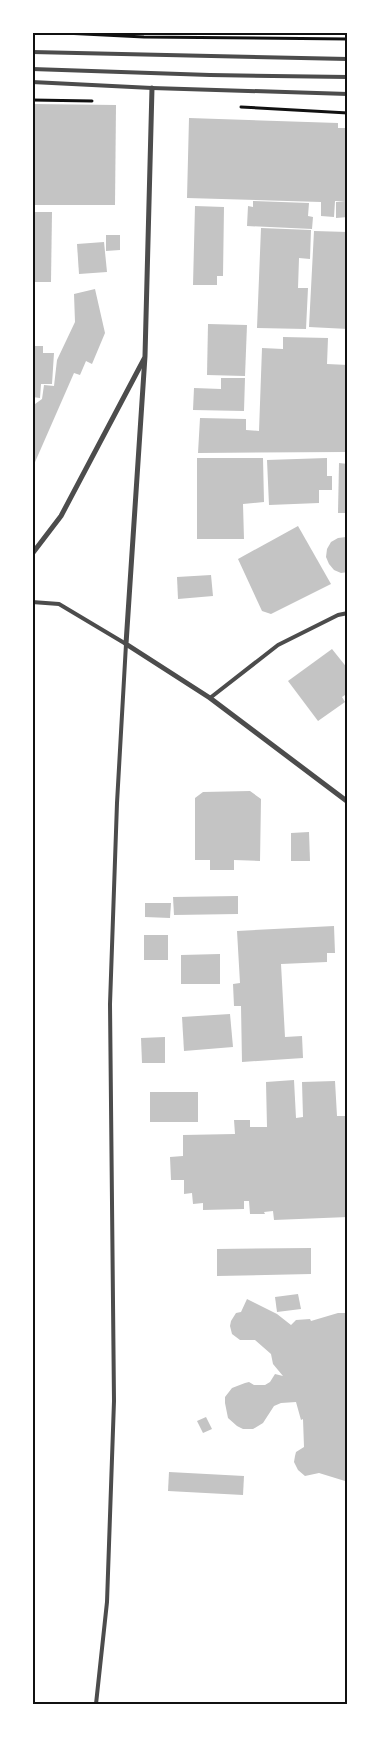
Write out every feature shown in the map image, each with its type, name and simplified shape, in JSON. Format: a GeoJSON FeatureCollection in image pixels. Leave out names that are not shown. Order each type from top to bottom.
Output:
{"type":"FeatureCollection","features":[{"type":"Feature","properties":{"kind":"street"},"geometry":{"type":"LineString","coordinates":[[152,88],[145,356],[126,644],[210,698],[348,802]]}},
{"type":"Feature","properties":{"kind":"street"},"geometry":{"type":"LineString","coordinates":[[32,554],[61,516],[145,356]]}},
{"type":"Feature","properties":{"kind":"lane"},"geometry":{"type":"LineString","coordinates":[[32,52],[348,59]]}},
{"type":"Feature","properties":{"kind":"lane"},"geometry":{"type":"LineString","coordinates":[[32,69],[348,77]]}},
{"type":"Feature","properties":{"kind":"lane"},"geometry":{"type":"LineString","coordinates":[[32,82],[348,94]]}},
{"type":"Feature","properties":{"kind":"lane"},"geometry":{"type":"LineString","coordinates":[[32,602],[59,604],[126,644],[117,803],[110,1004],[114,1401],[107,1602],[96,1704]]}},
{"type":"Feature","properties":{"kind":"lane"},"geometry":{"type":"LineString","coordinates":[[210,698],[278,645],[338,615],[348,613]]}},
{"type":"Feature","properties":{"kind":"path"},"geometry":{"type":"LineString","coordinates":[[44,32],[144,37],[348,39]]}},
{"type":"Feature","properties":{"kind":"building"},"geometry":{"type":"Polygon","coordinates":[[[32,104],[116,105],[115,205],[32,205],[32,104]]]}},
{"type":"Feature","properties":{"kind":"building"},"geometry":{"type":"Polygon","coordinates":[[[189,118],[338,123],[338,128],[348,128],[348,217],[336,218],[336,202],[345,201],[335,201],[334,217],[321,216],[321,202],[187,198],[189,118]]]}},
{"type":"Feature","properties":{"kind":"building"},"geometry":{"type":"Polygon","coordinates":[[[253,201],[309,203],[308,216],[313,217],[312,229],[247,226],[248,206],[253,207],[253,201]]]}},
{"type":"Feature","properties":{"kind":"building"},"geometry":{"type":"Polygon","coordinates":[[[195,206],[224,207],[223,276],[217,276],[217,285],[193,285],[195,206]]]}},
{"type":"Feature","properties":{"kind":"building"},"geometry":{"type":"Polygon","coordinates":[[[32,212],[52,212],[51,282],[32,282],[32,212]]]}},
{"type":"Feature","properties":{"kind":"building"},"geometry":{"type":"Polygon","coordinates":[[[261,228],[311,230],[310,259],[299,258],[298,288],[308,288],[306,329],[257,328],[261,228]]]}},
{"type":"Feature","properties":{"kind":"building"},"geometry":{"type":"Polygon","coordinates":[[[314,231],[348,232],[346,268],[348,268],[348,329],[309,327],[314,231]]]}},
{"type":"Feature","properties":{"kind":"building"},"geometry":{"type":"Polygon","coordinates":[[[106,235],[120,235],[120,250],[106,251],[106,235]]]}},
{"type":"Feature","properties":{"kind":"building"},"geometry":{"type":"Polygon","coordinates":[[[104,242],[107,272],[79,274],[77,244],[104,242]]]}},
{"type":"Feature","properties":{"kind":"building"},"geometry":{"type":"Polygon","coordinates":[[[95,289],[105,333],[92,364],[86,361],[80,375],[74,373],[32,469],[32,410],[35,404],[42,399],[44,385],[54,386],[57,360],[75,322],[74,294],[95,289]]]}},
{"type":"Feature","properties":{"kind":"building"},"geometry":{"type":"Polygon","coordinates":[[[208,324],[247,325],[245,376],[207,375],[208,324]]]}},
{"type":"Feature","properties":{"kind":"building"},"geometry":{"type":"Polygon","coordinates":[[[283,337],[328,338],[327,364],[348,365],[345,452],[198,453],[200,418],[246,419],[246,430],[259,431],[262,348],[283,349],[283,337]]]}},
{"type":"Feature","properties":{"kind":"building"},"geometry":{"type":"Polygon","coordinates":[[[32,346],[43,346],[43,353],[54,353],[52,384],[41,384],[40,398],[32,397],[32,346]]]}},
{"type":"Feature","properties":{"kind":"building"},"geometry":{"type":"Polygon","coordinates":[[[221,378],[245,378],[244,411],[193,410],[194,388],[221,389],[221,378]]]}},
{"type":"Feature","properties":{"kind":"building"},"geometry":{"type":"Polygon","coordinates":[[[197,458],[263,458],[264,502],[243,504],[244,539],[197,539],[197,458]]]}},
{"type":"Feature","properties":{"kind":"building"},"geometry":{"type":"Polygon","coordinates":[[[327,458],[327,476],[332,476],[332,490],[319,490],[319,503],[269,505],[267,460],[327,458]]]}},
{"type":"Feature","properties":{"kind":"building"},"geometry":{"type":"Polygon","coordinates":[[[339,463],[348,464],[348,513],[338,513],[339,463]]]}},
{"type":"Feature","properties":{"kind":"building"},"geometry":{"type":"Polygon","coordinates":[[[298,526],[331,584],[271,614],[262,611],[238,559],[298,526]]]}},
{"type":"Feature","properties":{"kind":"building"},"geometry":{"type":"Polygon","coordinates":[[[338,538],[348,538],[348,572],[341,573],[334,570],[329,564],[326,557],[327,549],[331,542],[338,538]]]}},
{"type":"Feature","properties":{"kind":"building"},"geometry":{"type":"Polygon","coordinates":[[[211,575],[213,596],[178,599],[177,577],[211,575]]]}},
{"type":"Feature","properties":{"kind":"building"},"geometry":{"type":"Polygon","coordinates":[[[332,649],[348,669],[348,693],[342,697],[345,702],[318,721],[288,681],[332,649]]]}},
{"type":"Feature","properties":{"kind":"building"},"geometry":{"type":"Polygon","coordinates":[[[250,791],[261,799],[260,861],[234,860],[234,870],[210,870],[210,860],[195,860],[195,798],[203,792],[250,791]]]}},
{"type":"Feature","properties":{"kind":"building"},"geometry":{"type":"Polygon","coordinates":[[[309,832],[310,861],[291,861],[291,833],[309,832]]]}},
{"type":"Feature","properties":{"kind":"building"},"geometry":{"type":"Polygon","coordinates":[[[238,896],[238,914],[174,915],[173,897],[238,896]]]}},
{"type":"Feature","properties":{"kind":"building"},"geometry":{"type":"Polygon","coordinates":[[[145,903],[171,903],[170,918],[145,917],[145,903]]]}},
{"type":"Feature","properties":{"kind":"building"},"geometry":{"type":"Polygon","coordinates":[[[334,926],[335,953],[327,953],[327,962],[281,964],[285,1037],[302,1036],[303,1058],[242,1062],[241,1006],[234,1006],[233,984],[240,983],[237,931],[334,926]]]}},
{"type":"Feature","properties":{"kind":"building"},"geometry":{"type":"Polygon","coordinates":[[[144,935],[168,935],[168,960],[144,960],[144,935]]]}},
{"type":"Feature","properties":{"kind":"building"},"geometry":{"type":"Polygon","coordinates":[[[220,954],[220,984],[181,984],[181,955],[220,954]]]}},
{"type":"Feature","properties":{"kind":"building"},"geometry":{"type":"Polygon","coordinates":[[[230,1014],[233,1047],[184,1051],[182,1017],[230,1014]]]}},
{"type":"Feature","properties":{"kind":"building"},"geometry":{"type":"Polygon","coordinates":[[[165,1037],[165,1063],[142,1063],[141,1038],[165,1037]]]}},
{"type":"Feature","properties":{"kind":"building"},"geometry":{"type":"Polygon","coordinates":[[[294,1080],[296,1118],[303,1117],[302,1082],[335,1081],[337,1116],[348,1116],[348,1217],[274,1220],[273,1211],[264,1212],[265,1214],[250,1214],[249,1201],[244,1201],[244,1209],[203,1210],[203,1203],[193,1204],[192,1193],[184,1194],[184,1180],[171,1180],[170,1157],[183,1156],[183,1135],[235,1134],[234,1120],[250,1120],[250,1127],[267,1127],[266,1082],[294,1080]]]}},
{"type":"Feature","properties":{"kind":"building"},"geometry":{"type":"Polygon","coordinates":[[[150,1092],[198,1092],[198,1122],[150,1122],[150,1092]]]}},
{"type":"Feature","properties":{"kind":"building"},"geometry":{"type":"Polygon","coordinates":[[[311,1248],[311,1274],[217,1276],[217,1249],[311,1248]]]}},
{"type":"Feature","properties":{"kind":"building"},"geometry":{"type":"Polygon","coordinates":[[[298,1294],[301,1309],[277,1312],[275,1297],[298,1294]]]}},
{"type":"Feature","properties":{"kind":"building"},"geometry":{"type":"Polygon","coordinates":[[[247,1299],[277,1314],[291,1325],[296,1320],[310,1319],[311,1321],[338,1313],[348,1315],[348,1460],[345,1481],[319,1473],[305,1476],[298,1470],[294,1462],[296,1452],[304,1447],[303,1419],[301,1420],[296,1402],[281,1403],[274,1406],[263,1423],[253,1429],[243,1429],[228,1418],[225,1397],[232,1388],[249,1382],[254,1385],[265,1385],[270,1382],[275,1374],[283,1376],[273,1364],[271,1354],[255,1340],[240,1340],[232,1334],[231,1321],[236,1313],[241,1312],[247,1299]]]}},
{"type":"Feature","properties":{"kind":"building"},"geometry":{"type":"Polygon","coordinates":[[[206,1417],[212,1429],[203,1433],[197,1421],[206,1417]]]}},
{"type":"Feature","properties":{"kind":"building"},"geometry":{"type":"Polygon","coordinates":[[[169,1472],[244,1476],[243,1495],[168,1491],[169,1472]]]}}]}
